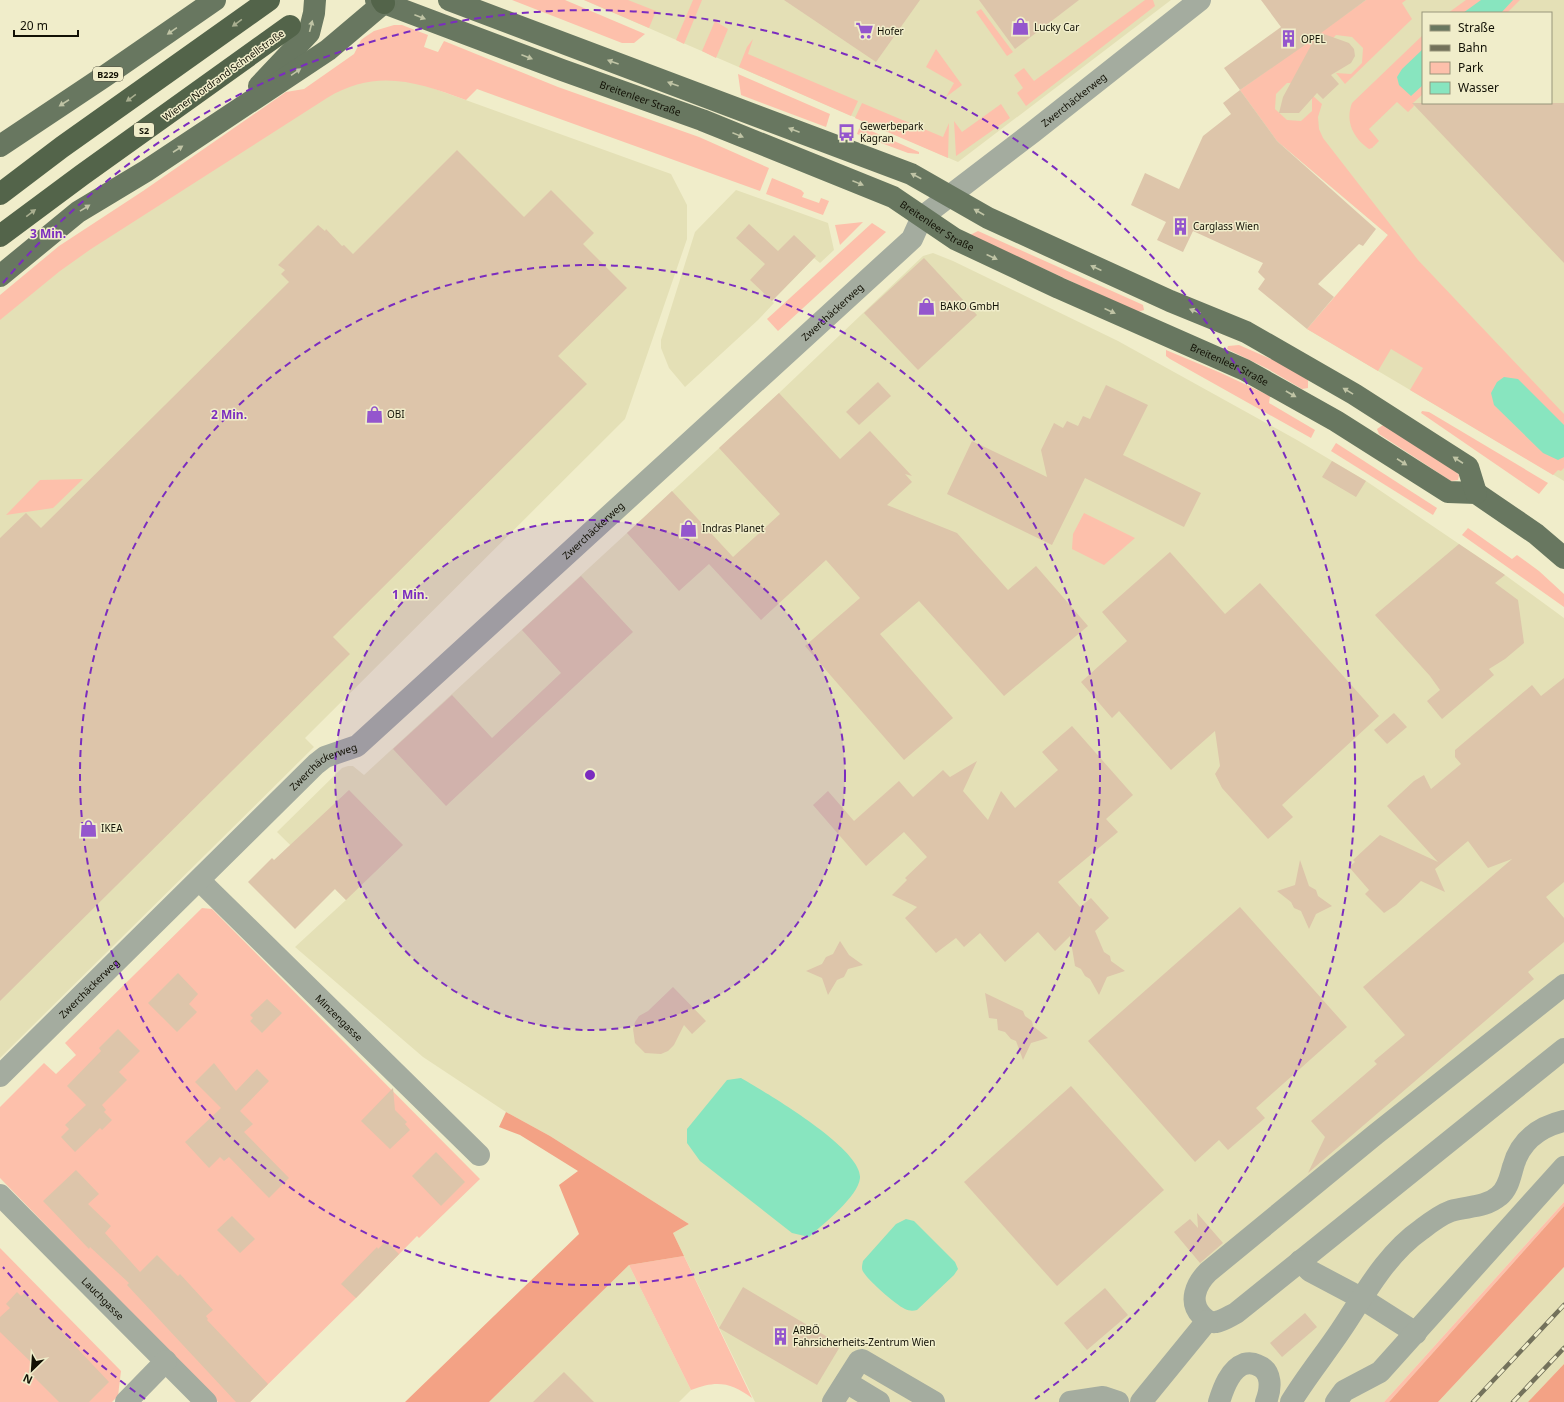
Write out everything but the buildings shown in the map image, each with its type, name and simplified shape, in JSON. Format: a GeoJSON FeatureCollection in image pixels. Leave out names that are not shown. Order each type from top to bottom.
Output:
{"type":"FeatureCollection","features":[{"type":"Feature","properties":{"kind":"highway"},"geometry":{"type":"LineString","coordinates":[[0,194],[62,147],[269,0]]}},
{"type":"Feature","properties":{"kind":"highway","name":"Wiener Nordrand Schnellstraße"},"geometry":{"type":"LineString","coordinates":[[0,236],[82,175],[290,26]]}},
{"type":"Feature","properties":{"kind":"main road"},"geometry":{"type":"LineString","coordinates":[[229,117],[309,33],[314,13],[315,0]]}},
{"type":"Feature","properties":{"kind":"main road"},"geometry":{"type":"LineString","coordinates":[[449,0],[911,174],[988,218],[1170,302],[1246,332],[1354,394],[1468,466],[1476,493],[1536,534],[1564,558]]}},
{"type":"Feature","properties":{"kind":"main road"},"geometry":{"type":"LineString","coordinates":[[481,0],[495,18]]}},
{"type":"Feature","properties":{"kind":"main road"},"geometry":{"type":"LineString","coordinates":[[0,276],[78,212],[229,117],[328,50],[382,1]]}},
{"type":"Feature","properties":{"kind":"main road","name":"Breitenleer Straße"},"geometry":{"type":"LineString","coordinates":[[382,1],[738,134],[893,197],[955,240],[1274,384],[1394,456],[1448,492],[1476,493]]}},
{"type":"Feature","properties":{"kind":"main road","name":"B229"},"geometry":{"type":"LineString","coordinates":[[0,146],[206,4]]}},
{"type":"Feature","properties":{"kind":"street","name":"Zwerchäckerweg"},"geometry":{"type":"LineString","coordinates":[[0,1076],[200,881],[316,764],[325,757],[357,746],[912,239],[922,217],[1200,0]]}},
{"type":"Feature","properties":{"kind":"street","name":"Minzengasse"},"geometry":{"type":"LineString","coordinates":[[200,881],[479,1155]]}},
{"type":"Feature","properties":{"kind":"street"},"geometry":{"type":"LineString","coordinates":[[1564,985],[1376,1134],[1208,1272],[1200,1280],[1194,1298],[1200,1313],[1207,1321],[1215,1323],[1236,1313],[1564,1049]]}},
{"type":"Feature","properties":{"kind":"street"},"geometry":{"type":"LineString","coordinates":[[1291,1402],[1378,1273],[1398,1250],[1420,1230],[1450,1212],[1478,1206],[1492,1201],[1505,1190],[1519,1150],[1525,1142],[1548,1124],[1564,1121]]}},
{"type":"Feature","properties":{"kind":"street"},"geometry":{"type":"LineString","coordinates":[[1336,1402],[1344,1391],[1380,1372],[1564,1167]]}},
{"type":"Feature","properties":{"kind":"street"},"geometry":{"type":"LineString","coordinates":[[1505,1190],[1527,1208]]}},
{"type":"Feature","properties":{"kind":"street","name":"Lauchgasse"},"geometry":{"type":"LineString","coordinates":[[0,1195],[206,1402]]}},
{"type":"Feature","properties":{"kind":"street"},"geometry":{"type":"LineString","coordinates":[[1300,1262],[1310,1271],[1361,1298],[1416,1333]]}},
{"type":"Feature","properties":{"kind":"street"},"geometry":{"type":"LineString","coordinates":[[1140,1402],[1207,1321]]}},
{"type":"Feature","properties":{"kind":"street"},"geometry":{"type":"LineString","coordinates":[[833,1402],[859,1361],[862,1360],[901,1394],[934,1402]]}},
{"type":"Feature","properties":{"kind":"street"},"geometry":{"type":"LineString","coordinates":[[126,1402],[166,1361]]}},
{"type":"Feature","properties":{"kind":"street"},"geometry":{"type":"LineString","coordinates":[[1219,1402],[1232,1374],[1245,1364],[1251,1363],[1262,1367],[1269,1376],[1269,1390],[1266,1402]]}},
{"type":"Feature","properties":{"kind":"street"},"geometry":{"type":"LineString","coordinates":[[846,1382],[879,1402]]}},
{"type":"Feature","properties":{"kind":"street"},"geometry":{"type":"LineString","coordinates":[[1070,1402],[1103,1397],[1118,1402]]}},
{"type":"Feature","properties":{"kind":"shaded area"},"geometry":{"type":"Polygon","coordinates":[[[584,0],[1171,0],[958,162],[584,0]]]}},
{"type":"Feature","properties":{"kind":"shaded area"},"geometry":{"type":"Polygon","coordinates":[[[1366,0],[1564,0],[1564,481],[1307,329],[1388,235],[1277,141],[1240,90],[1366,0]]]}},
{"type":"Feature","properties":{"kind":"shaded area"},"geometry":{"type":"Polygon","coordinates":[[[365,54],[413,81],[671,174],[687,205],[687,239],[625,419],[305,738],[314,747],[0,1058],[0,303],[365,54]]]}},
{"type":"Feature","properties":{"kind":"shaded area"},"geometry":{"type":"Polygon","coordinates":[[[736,190],[828,223],[834,250],[820,263],[814,258],[772,301],[774,303],[758,320],[685,387],[669,368],[661,348],[661,340],[695,232],[736,190]]]}},
{"type":"Feature","properties":{"kind":"shaded area"},"geometry":{"type":"Polygon","coordinates":[[[933,253],[953,261],[1118,341],[1297,440],[1366,481],[1505,575],[1564,618],[1564,1202],[1384,1402],[755,1402],[673,1233],[689,1224],[550,1136],[506,1112],[423,1057],[295,947],[346,900],[277,832],[342,768],[353,766],[364,775],[779,393],[923,256],[933,253]]]}},
{"type":"Feature","properties":{"kind":"shaded area"},"geometry":{"type":"Polygon","coordinates":[[[506,1112],[550,1136],[689,1224],[673,1233],[684,1256],[629,1265],[489,1402],[405,1402],[579,1234],[559,1185],[578,1171],[520,1135],[499,1127],[506,1112]]]}},
{"type":"Feature","properties":{"kind":"shaded area"},"geometry":{"type":"Polygon","coordinates":[[[1564,1206],[1564,1267],[1438,1402],[1389,1402],[1564,1206]]]}},
{"type":"Feature","properties":{"kind":"shaded area"},"geometry":{"type":"Polygon","coordinates":[[[629,1265],[691,1390],[679,1402],[489,1402],[629,1265]]]}},
{"type":"Feature","properties":{"kind":"shaded area"},"geometry":{"type":"Polygon","coordinates":[[[1564,1267],[1564,1364],[1528,1402],[1438,1402],[1564,1267]]]}},
{"type":"Feature","properties":{"kind":"shaded area"},"geometry":{"type":"Polygon","coordinates":[[[1564,1364],[1564,1402],[1528,1402],[1564,1364]]]}},
{"type":"Feature","properties":{"kind":"green space"},"geometry":{"type":"Polygon","coordinates":[[[512,0],[565,0],[645,34],[634,43],[622,43],[512,0]]]}},
{"type":"Feature","properties":{"kind":"green space"},"geometry":{"type":"Polygon","coordinates":[[[584,0],[628,0],[656,11],[649,28],[584,0]]]}},
{"type":"Feature","properties":{"kind":"green space"},"geometry":{"type":"Polygon","coordinates":[[[693,0],[702,0],[684,44],[676,40],[693,0]]]}},
{"type":"Feature","properties":{"kind":"green space"},"geometry":{"type":"Polygon","coordinates":[[[1145,0],[1153,0],[1155,6],[1026,106],[1017,93],[1023,88],[1014,75],[1024,68],[1034,81],[1145,0]]]}},
{"type":"Feature","properties":{"kind":"green space"},"geometry":{"type":"Polygon","coordinates":[[[1366,0],[1406,0],[1402,3],[1412,19],[1345,84],[1336,73],[1351,74],[1362,63],[1363,48],[1352,37],[1336,35],[1325,47],[1301,83],[1287,83],[1276,94],[1275,109],[1287,120],[1301,121],[1312,111],[1312,95],[1322,104],[1318,117],[1319,129],[1323,138],[1418,260],[1564,414],[1564,468],[1561,471],[1558,470],[1553,475],[1410,390],[1423,368],[1391,349],[1378,371],[1307,329],[1388,235],[1277,141],[1240,90],[1366,0]]]}},
{"type":"Feature","properties":{"kind":"green space"},"geometry":{"type":"Polygon","coordinates":[[[1466,0],[1520,0],[1508,12],[1449,12],[1466,0]]]}},
{"type":"Feature","properties":{"kind":"green space"},"geometry":{"type":"Polygon","coordinates":[[[981,9],[1013,52],[1007,56],[976,12],[981,9]]]}},
{"type":"Feature","properties":{"kind":"green space"},"geometry":{"type":"Polygon","coordinates":[[[715,21],[728,29],[716,58],[702,51],[715,21]]]}},
{"type":"Feature","properties":{"kind":"green space"},"geometry":{"type":"Polygon","coordinates":[[[394,25],[402,25],[428,35],[424,47],[438,52],[444,41],[558,87],[699,137],[769,168],[760,191],[477,89],[466,100],[430,88],[396,81],[362,83],[327,98],[91,249],[60,271],[0,320],[0,295],[59,246],[143,191],[286,92],[304,89],[354,54],[361,40],[374,31],[394,25]]]}},
{"type":"Feature","properties":{"kind":"green space"},"geometry":{"type":"Polygon","coordinates":[[[1422,36],[1422,95],[1413,103],[1414,106],[1408,112],[1397,102],[1369,129],[1379,141],[1372,148],[1369,149],[1363,145],[1352,129],[1349,116],[1352,103],[1422,36]]]}},
{"type":"Feature","properties":{"kind":"green space"},"geometry":{"type":"Polygon","coordinates":[[[753,39],[748,54],[858,101],[851,116],[739,67],[747,47],[753,39]]]}},
{"type":"Feature","properties":{"kind":"green space"},"geometry":{"type":"Polygon","coordinates":[[[936,49],[962,85],[946,97],[954,83],[926,67],[936,49]]]}},
{"type":"Feature","properties":{"kind":"green space"},"geometry":{"type":"Polygon","coordinates":[[[738,74],[830,114],[826,127],[741,95],[738,74]]]}},
{"type":"Feature","properties":{"kind":"green space"},"geometry":{"type":"Polygon","coordinates":[[[862,103],[943,137],[949,123],[948,158],[855,118],[862,103]]]}},
{"type":"Feature","properties":{"kind":"green space"},"geometry":{"type":"Polygon","coordinates":[[[1001,104],[1010,118],[956,156],[954,121],[962,132],[1001,104]]]}},
{"type":"Feature","properties":{"kind":"green space"},"geometry":{"type":"Polygon","coordinates":[[[860,126],[919,152],[919,154],[908,153],[857,134],[860,126]]]}},
{"type":"Feature","properties":{"kind":"green space"},"geometry":{"type":"Polygon","coordinates":[[[772,178],[801,190],[804,193],[802,197],[819,203],[821,198],[829,201],[823,215],[766,194],[772,178]]]}},
{"type":"Feature","properties":{"kind":"green space"},"geometry":{"type":"Polygon","coordinates":[[[863,222],[840,245],[835,225],[863,222]]]}},
{"type":"Feature","properties":{"kind":"green space"},"geometry":{"type":"Polygon","coordinates":[[[872,223],[886,232],[778,331],[767,319],[872,223]]]}},
{"type":"Feature","properties":{"kind":"green space"},"geometry":{"type":"Polygon","coordinates":[[[978,231],[1141,304],[1143,305],[1144,310],[1138,312],[970,235],[978,231]]]}},
{"type":"Feature","properties":{"kind":"green space"},"geometry":{"type":"Polygon","coordinates":[[[1239,345],[1278,362],[1308,380],[1308,388],[1302,389],[1268,369],[1227,349],[1228,346],[1239,345]]]}},
{"type":"Feature","properties":{"kind":"green space"},"geometry":{"type":"Polygon","coordinates":[[[1166,350],[1221,373],[1270,396],[1269,403],[1315,430],[1311,438],[1170,359],[1166,356],[1166,350]]]}},
{"type":"Feature","properties":{"kind":"green space"},"geometry":{"type":"Polygon","coordinates":[[[1422,411],[1429,412],[1548,483],[1539,494],[1421,413],[1422,411]]]}},
{"type":"Feature","properties":{"kind":"green space"},"geometry":{"type":"Polygon","coordinates":[[[1383,425],[1456,472],[1459,475],[1458,480],[1451,481],[1379,434],[1377,429],[1383,425]]]}},
{"type":"Feature","properties":{"kind":"green space"},"geometry":{"type":"Polygon","coordinates":[[[1336,443],[1437,508],[1433,515],[1331,451],[1336,443]]]}},
{"type":"Feature","properties":{"kind":"green space"},"geometry":{"type":"Polygon","coordinates":[[[83,479],[53,508],[6,515],[40,480],[83,479]]]}},
{"type":"Feature","properties":{"kind":"green space"},"geometry":{"type":"Polygon","coordinates":[[[1084,513],[1135,538],[1104,565],[1072,549],[1073,534],[1084,513]]]}},
{"type":"Feature","properties":{"kind":"green space"},"geometry":{"type":"Polygon","coordinates":[[[1468,528],[1512,559],[1517,555],[1539,571],[1564,594],[1564,607],[1462,535],[1468,528]]]}},
{"type":"Feature","properties":{"kind":"green space"},"geometry":{"type":"Polygon","coordinates":[[[202,908],[212,909],[480,1179],[419,1238],[417,1236],[250,1402],[218,1402],[0,1178],[0,1107],[44,1063],[56,1074],[76,1055],[65,1043],[202,908]]]}},
{"type":"Feature","properties":{"kind":"green space"},"geometry":{"type":"Polygon","coordinates":[[[1564,1202],[1564,1206],[1389,1402],[1384,1402],[1564,1202]]]}},
{"type":"Feature","properties":{"kind":"green space"},"geometry":{"type":"Polygon","coordinates":[[[0,1248],[121,1371],[118,1396],[112,1402],[0,1402],[0,1248]]]}},
{"type":"Feature","properties":{"kind":"green space"},"geometry":{"type":"Polygon","coordinates":[[[684,1256],[752,1398],[737,1389],[723,1384],[708,1385],[691,1390],[629,1265],[684,1256]]]}},
{"type":"Feature","properties":{"kind":"water"},"geometry":{"type":"Polygon","coordinates":[[[1481,0],[1513,0],[1502,12],[1464,12],[1481,0]]]}},
{"type":"Feature","properties":{"kind":"water"},"geometry":{"type":"Polygon","coordinates":[[[1422,50],[1422,86],[1411,96],[1399,85],[1397,77],[1402,69],[1422,50]]]}},
{"type":"Feature","properties":{"kind":"water"},"geometry":{"type":"Polygon","coordinates":[[[1504,377],[1518,379],[1564,425],[1564,457],[1558,460],[1543,453],[1494,405],[1491,393],[1497,382],[1504,377]]]}},
{"type":"Feature","properties":{"kind":"water"},"geometry":{"type":"Polygon","coordinates":[[[741,1078],[811,1122],[846,1152],[857,1166],[860,1178],[858,1185],[847,1202],[809,1237],[792,1233],[700,1161],[687,1143],[687,1129],[727,1080],[741,1078]]]}},
{"type":"Feature","properties":{"kind":"water"},"geometry":{"type":"Polygon","coordinates":[[[906,1219],[914,1221],[955,1262],[958,1269],[954,1275],[917,1310],[914,1311],[905,1309],[889,1298],[872,1282],[862,1269],[863,1261],[896,1224],[906,1219]]]}},
{"type":"Feature","properties":{"kind":"railway"},"geometry":{"type":"LineString","coordinates":[[1473,1402],[1564,1305]]}},
{"type":"Feature","properties":{"kind":"railway"},"geometry":{"type":"LineString","coordinates":[[1513,1402],[1564,1348]]}},
{"type":"Feature","properties":{"kind":"place","name":"Lucky Car"},"geometry":{"type":"Point","coordinates":[1021,27]}},
{"type":"Feature","properties":{"kind":"place","name":"Hofer"},"geometry":{"type":"Point","coordinates":[864,31]}},
{"type":"Feature","properties":{"kind":"place","name":"OPEL"},"geometry":{"type":"Point","coordinates":[1288,39]}},
{"type":"Feature","properties":{"kind":"place","name":"Gewerbepark Kagran"},"geometry":{"type":"Point","coordinates":[847,132]}},
{"type":"Feature","properties":{"kind":"place","name":"Carglass Wien"},"geometry":{"type":"Point","coordinates":[1180,226]}},
{"type":"Feature","properties":{"kind":"place","name":"BAKO GmbH"},"geometry":{"type":"Point","coordinates":[927,306]}},
{"type":"Feature","properties":{"kind":"place","name":"OBI"},"geometry":{"type":"Point","coordinates":[374,414]}},
{"type":"Feature","properties":{"kind":"place","name":"Indras Planet"},"geometry":{"type":"Point","coordinates":[689,528]}},
{"type":"Feature","properties":{"kind":"place","name":"IKEA"},"geometry":{"type":"Point","coordinates":[88,828]}},
{"type":"Feature","properties":{"kind":"place","name":"ARBÖ Fahrsicherheits-Zentrum Wien"},"geometry":{"type":"Point","coordinates":[780,1336]}}]}
